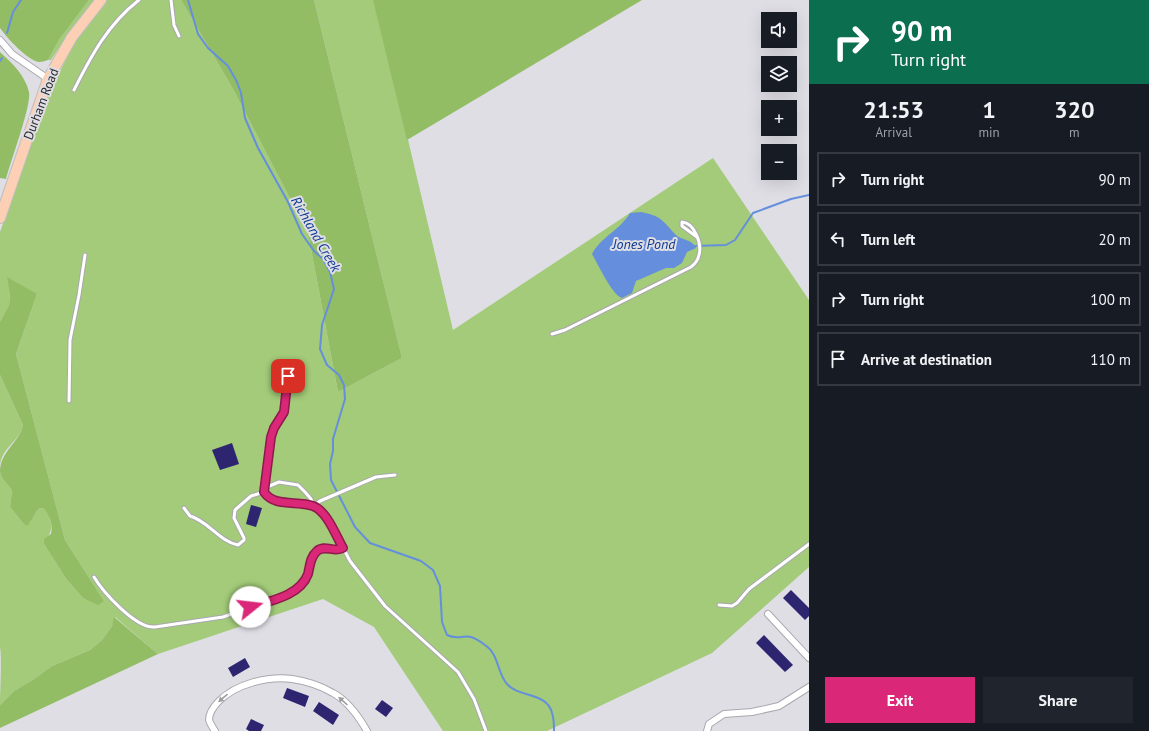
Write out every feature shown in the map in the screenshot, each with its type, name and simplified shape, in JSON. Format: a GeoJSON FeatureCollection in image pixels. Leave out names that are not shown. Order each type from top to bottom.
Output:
{"type":"FeatureCollection","features":[{"type":"Feature","properties":{"kind":"main road","name":"Durham Road"},"geometry":{"type":"LineString","coordinates":[[0,218],[48,79],[72,37],[101,0]]}},
{"type":"Feature","properties":{"kind":"street"},"geometry":{"type":"LineString","coordinates":[[0,40],[12,54],[48,79]]}},
{"type":"Feature","properties":{"kind":"street"},"geometry":{"type":"LineString","coordinates":[[768,614],[809,658]]}},
{"type":"Feature","properties":{"kind":"street"},"geometry":{"type":"LineString","coordinates":[[215,731],[209,720],[212,708],[225,695],[246,684],[267,680],[292,679],[310,683],[334,693],[359,717],[367,731]]}},
{"type":"Feature","properties":{"kind":"street"},"geometry":{"type":"LineString","coordinates":[[707,731],[709,724],[724,714],[752,712],[779,706],[809,687]]}},
{"type":"Feature","properties":{"kind":"lane"},"geometry":{"type":"LineString","coordinates":[[74,90],[106,32],[139,0]]}},
{"type":"Feature","properties":{"kind":"lane"},"geometry":{"type":"LineString","coordinates":[[171,0],[173,20],[178,36]]}},
{"type":"Feature","properties":{"kind":"lane"},"geometry":{"type":"LineString","coordinates":[[552,334],[565,330],[690,267],[697,261],[700,253],[697,237],[692,226],[682,222],[682,226],[697,237]]}},
{"type":"Feature","properties":{"kind":"lane"},"geometry":{"type":"LineString","coordinates":[[69,401],[70,340],[80,296],[85,255]]}},
{"type":"Feature","properties":{"kind":"lane"},"geometry":{"type":"LineString","coordinates":[[288,376],[284,412],[274,428],[271,437],[264,492],[268,497],[275,500],[314,506],[320,501],[376,477],[395,475]]}},
{"type":"Feature","properties":{"kind":"lane"},"geometry":{"type":"LineString","coordinates":[[184,508],[190,516],[196,518],[218,536],[238,545],[244,540],[244,538],[234,518],[235,510],[251,496],[264,492],[267,487],[279,482],[298,485],[312,499],[314,506],[328,519],[343,548],[364,580],[385,606],[458,672],[474,700],[486,731]]}},
{"type":"Feature","properties":{"kind":"lane"},"geometry":{"type":"LineString","coordinates":[[720,605],[732,606],[737,603],[749,589],[809,544]]}},
{"type":"Feature","properties":{"kind":"lane"},"geometry":{"type":"LineString","coordinates":[[94,577],[106,593],[127,613],[148,626],[155,627],[223,617],[288,594],[298,588],[304,581],[311,560],[316,552],[322,548],[339,551],[343,548]]}},
{"type":"Feature","properties":{"kind":"green space"},"geometry":{"type":"Polygon","coordinates":[[[0,0],[89,0],[59,40],[48,60],[39,62],[23,53],[12,43],[0,28],[0,0]]]}},
{"type":"Feature","properties":{"kind":"green space"},"geometry":{"type":"Polygon","coordinates":[[[89,0],[95,0],[70,31],[51,60],[48,60],[59,40],[89,0]]]}},
{"type":"Feature","properties":{"kind":"green space"},"geometry":{"type":"Polygon","coordinates":[[[107,0],[181,0],[233,89],[308,233],[338,392],[402,358],[314,0],[375,0],[453,330],[713,158],[809,300],[809,567],[712,653],[547,731],[443,731],[374,627],[323,599],[158,654],[115,617],[112,626],[102,640],[90,650],[52,666],[14,691],[0,705],[0,473],[12,491],[10,507],[22,522],[27,525],[40,508],[44,509],[47,513],[51,522],[51,530],[44,544],[67,580],[83,598],[104,601],[65,540],[16,354],[37,294],[10,293],[9,305],[0,322],[0,232],[49,92],[74,44],[93,16],[107,0]]]}},
{"type":"Feature","properties":{"kind":"green space"},"geometry":{"type":"Polygon","coordinates":[[[181,0],[314,0],[402,358],[338,392],[308,233],[233,89],[181,0]]]}},
{"type":"Feature","properties":{"kind":"green space"},"geometry":{"type":"Polygon","coordinates":[[[373,0],[642,0],[407,140],[373,0]]]}},
{"type":"Feature","properties":{"kind":"green space"},"geometry":{"type":"Polygon","coordinates":[[[0,52],[21,75],[29,92],[24,121],[6,179],[0,178],[0,52]]]}},
{"type":"Feature","properties":{"kind":"green space"},"geometry":{"type":"Polygon","coordinates":[[[7,277],[37,294],[16,354],[65,540],[104,601],[98,605],[83,598],[67,580],[44,544],[44,539],[51,534],[52,527],[44,509],[40,508],[38,510],[27,526],[22,522],[10,507],[12,491],[0,472],[3,458],[18,437],[23,425],[0,375],[0,322],[9,305],[10,294],[7,277]]]}},
{"type":"Feature","properties":{"kind":"green space"},"geometry":{"type":"Polygon","coordinates":[[[0,375],[23,425],[18,436],[4,454],[0,466],[0,375]]]}},
{"type":"Feature","properties":{"kind":"green space"},"geometry":{"type":"Polygon","coordinates":[[[114,617],[158,654],[0,728],[0,705],[14,691],[52,666],[90,650],[102,640],[112,626],[114,617]]]}},
{"type":"Feature","properties":{"kind":"water","name":"Jones Pond"},"geometry":{"type":"Polygon","coordinates":[[[641,212],[661,219],[677,236],[691,243],[696,248],[687,252],[682,263],[674,268],[666,268],[636,281],[632,293],[622,298],[618,296],[601,272],[592,254],[600,243],[626,219],[630,213],[641,212]]]}},
{"type":"Feature","properties":{"kind":"building"},"geometry":{"type":"Polygon","coordinates":[[[232,443],[239,464],[220,470],[212,450],[232,443]]]}},
{"type":"Feature","properties":{"kind":"building"},"geometry":{"type":"Polygon","coordinates":[[[251,505],[262,508],[256,527],[246,524],[251,505]]]}},
{"type":"Feature","properties":{"kind":"building"},"geometry":{"type":"Polygon","coordinates":[[[791,590],[809,608],[809,616],[805,620],[783,598],[791,590]]]}},
{"type":"Feature","properties":{"kind":"building"},"geometry":{"type":"Polygon","coordinates":[[[764,635],[793,665],[785,672],[756,643],[764,635]]]}},
{"type":"Feature","properties":{"kind":"building"},"geometry":{"type":"Polygon","coordinates":[[[245,658],[250,667],[233,677],[228,668],[245,658]]]}},
{"type":"Feature","properties":{"kind":"building"},"geometry":{"type":"Polygon","coordinates":[[[287,688],[309,696],[305,707],[283,698],[287,688]]]}},
{"type":"Feature","properties":{"kind":"building"},"geometry":{"type":"Polygon","coordinates":[[[382,700],[393,708],[386,717],[375,709],[382,700]]]}},
{"type":"Feature","properties":{"kind":"building"},"geometry":{"type":"Polygon","coordinates":[[[319,702],[339,715],[333,725],[313,711],[319,702]]]}},
{"type":"Feature","properties":{"kind":"building"},"geometry":{"type":"Polygon","coordinates":[[[251,719],[264,725],[261,731],[249,731],[246,729],[251,719]]]}},
{"type":"Feature","properties":{"kind":"waterway"},"geometry":{"type":"LineString","coordinates":[[7,33],[13,12],[21,0]]}},
{"type":"Feature","properties":{"kind":"waterway","name":"Richland Creek"},"geometry":{"type":"LineString","coordinates":[[188,0],[198,34],[208,48],[228,66],[237,82],[241,93],[245,118],[258,148],[288,202],[302,234],[314,251],[323,259],[330,272],[334,289],[322,325],[320,349],[327,365],[339,375],[344,385],[345,399],[333,439],[333,451],[330,464],[331,480],[355,527],[370,543],[421,561],[433,570],[440,586],[442,622],[447,635],[473,638],[490,649],[493,653],[501,675],[507,684],[518,691],[539,698],[549,706],[553,717],[554,731]]}},
{"type":"Feature","properties":{"kind":"waterway"},"geometry":{"type":"LineString","coordinates":[[695,246],[726,245],[735,240],[753,213],[791,199],[809,195]]}},
{"type":"Feature","properties":{"kind":"route"},"geometry":{"type":"LineString","coordinates":[[250,607],[282,596],[298,588],[307,575],[313,556],[320,549],[325,548],[339,551],[343,548],[328,519],[314,506],[275,500],[268,497],[264,492],[272,432],[284,412],[288,376]]}}]}
